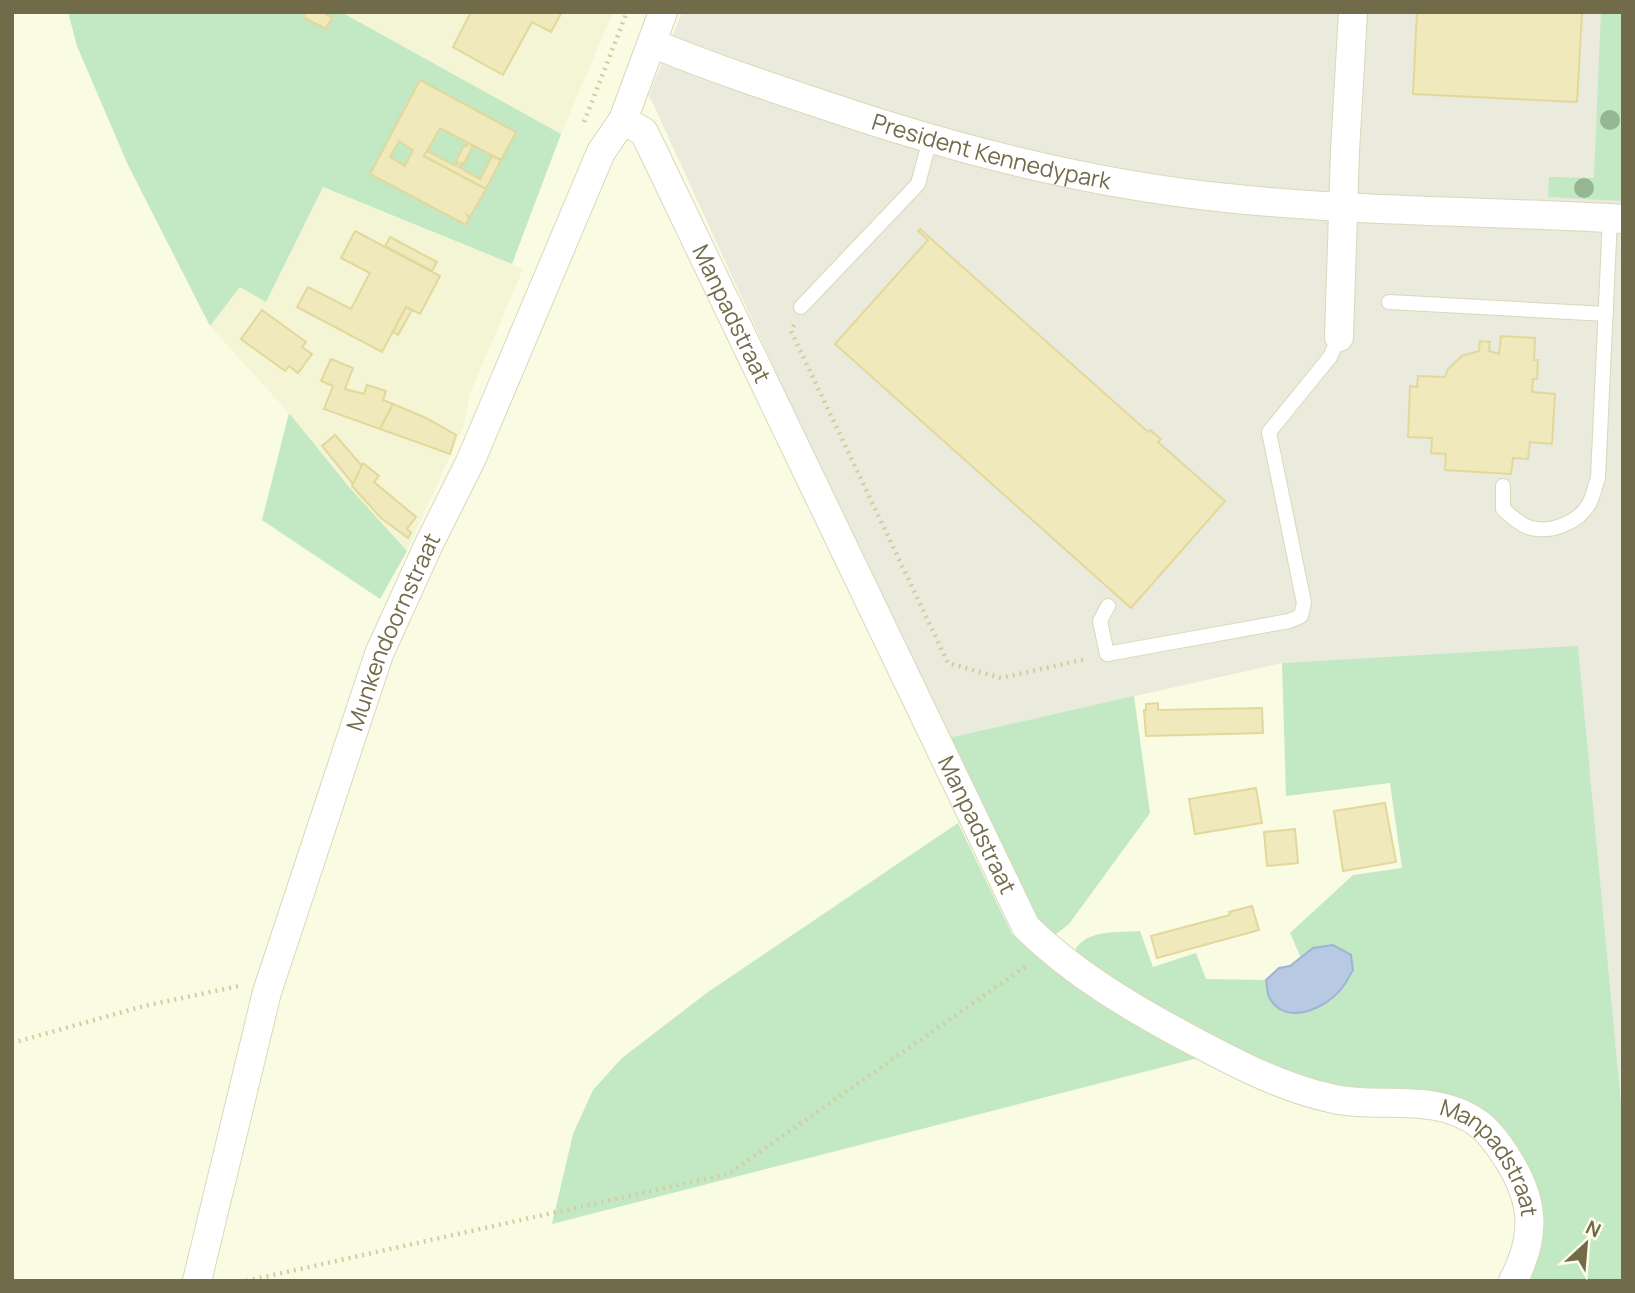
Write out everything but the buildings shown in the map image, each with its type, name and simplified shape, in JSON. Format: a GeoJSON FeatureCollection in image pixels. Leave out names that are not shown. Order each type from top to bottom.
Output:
{"type":"FeatureCollection","features":[{"type":"Feature","properties":{"kind":"street","name":"Munkendoornstraat"},"geometry":{"type":"LineString","coordinates":[[197,1281],[267,992],[379,654],[471,460],[601,152],[623,120],[663,12]]}},
{"type":"Feature","properties":{"kind":"street"},"geometry":{"type":"LineString","coordinates":[[1339,337],[1353,12]]}},
{"type":"Feature","properties":{"kind":"street","name":"President Kennedypark"},"geometry":{"type":"LineString","coordinates":[[652,43],[757,83],[930,139],[1075,176],[1227,198],[1616,219]]}},
{"type":"Feature","properties":{"kind":"street","name":"Manpadstraat"},"geometry":{"type":"LineString","coordinates":[[623,120],[644,132],[1026,927],[1049,950],[1096,984],[1152,1018],[1271,1080],[1338,1100],[1428,1104],[1454,1111],[1479,1124],[1503,1151],[1528,1199],[1530,1220],[1527,1249],[1513,1281]]}},
{"type":"Feature","properties":{"kind":"lane"},"geometry":{"type":"LineString","coordinates":[[801,307],[918,184],[930,139]]}},
{"type":"Feature","properties":{"kind":"lane"},"geometry":{"type":"LineString","coordinates":[[1503,486],[1503,509],[1513,519],[1531,528],[1553,528],[1573,521],[1588,505],[1598,478],[1606,314],[1616,219]]}},
{"type":"Feature","properties":{"kind":"lane"},"geometry":{"type":"LineString","coordinates":[[1389,302],[1606,314]]}},
{"type":"Feature","properties":{"kind":"lane"},"geometry":{"type":"LineString","coordinates":[[1108,606],[1100,621],[1107,654],[1289,621],[1301,616],[1304,603],[1269,432],[1330,357],[1339,337]]}},
{"type":"Feature","properties":{"kind":"path"},"geometry":{"type":"LineString","coordinates":[[801,307],[791,331],[948,663],[1001,678],[1107,654]]}},
{"type":"Feature","properties":{"kind":"path"},"geometry":{"type":"LineString","coordinates":[[246,1281],[728,1174],[1049,950]]}},
{"type":"Feature","properties":{"kind":"path"},"geometry":{"type":"LineString","coordinates":[[12,1042],[144,1006],[240,985],[267,992]]}},
{"type":"Feature","properties":{"kind":"shaded area"},"geometry":{"type":"Polygon","coordinates":[[[68,12],[341,12],[561,134],[512,264],[323,187],[266,302],[240,287],[210,326],[128,165],[77,46],[68,12]]]}},
{"type":"Feature","properties":{"kind":"shaded area"},"geometry":{"type":"Polygon","coordinates":[[[341,12],[613,12],[561,134],[341,12]]]}},
{"type":"Feature","properties":{"kind":"shaded area"},"geometry":{"type":"Polygon","coordinates":[[[682,12],[1623,12],[1623,1124],[1578,647],[1282,663],[944,739],[649,95],[682,12]]]}},
{"type":"Feature","properties":{"kind":"shaded area"},"geometry":{"type":"Polygon","coordinates":[[[1601,12],[1623,12],[1623,201],[1548,197],[1549,177],[1594,178],[1601,12]]]}},
{"type":"Feature","properties":{"kind":"shaded area"},"geometry":{"type":"Polygon","coordinates":[[[322,187],[523,269],[471,391],[463,427],[407,551],[349,487],[289,413],[210,326],[241,286],[266,301],[322,187]]]}},
{"type":"Feature","properties":{"kind":"shaded area"},"geometry":{"type":"Polygon","coordinates":[[[289,413],[349,487],[407,551],[380,599],[262,520],[289,413]]]}},
{"type":"Feature","properties":{"kind":"shaded area"},"geometry":{"type":"Polygon","coordinates":[[[1578,646],[1623,1124],[1623,1281],[1521,1281],[1530,1264],[1490,1122],[1344,1090],[1269,1068],[1197,1033],[1077,957],[1076,948],[1097,935],[1140,931],[1153,967],[1196,953],[1206,979],[1266,980],[1269,997],[1313,948],[1301,958],[1290,933],[1353,875],[1402,868],[1390,783],[1286,796],[1282,663],[1578,646]]]}},
{"type":"Feature","properties":{"kind":"shaded area"},"geometry":{"type":"Polygon","coordinates":[[[1134,696],[1150,813],[1069,924],[1051,938],[1037,924],[944,739],[1134,696]]]}},
{"type":"Feature","properties":{"kind":"shaded area"},"geometry":{"type":"Polygon","coordinates":[[[958,823],[1012,934],[1062,974],[1198,1058],[552,1224],[573,1134],[593,1090],[622,1058],[708,992],[958,823]]]}},
{"type":"Feature","properties":{"kind":"water"},"geometry":{"type":"Polygon","coordinates":[[[1333,945],[1351,955],[1353,970],[1341,989],[1325,1003],[1305,1012],[1285,1011],[1276,1006],[1268,995],[1266,980],[1279,968],[1290,966],[1313,948],[1333,945]]]}}]}
